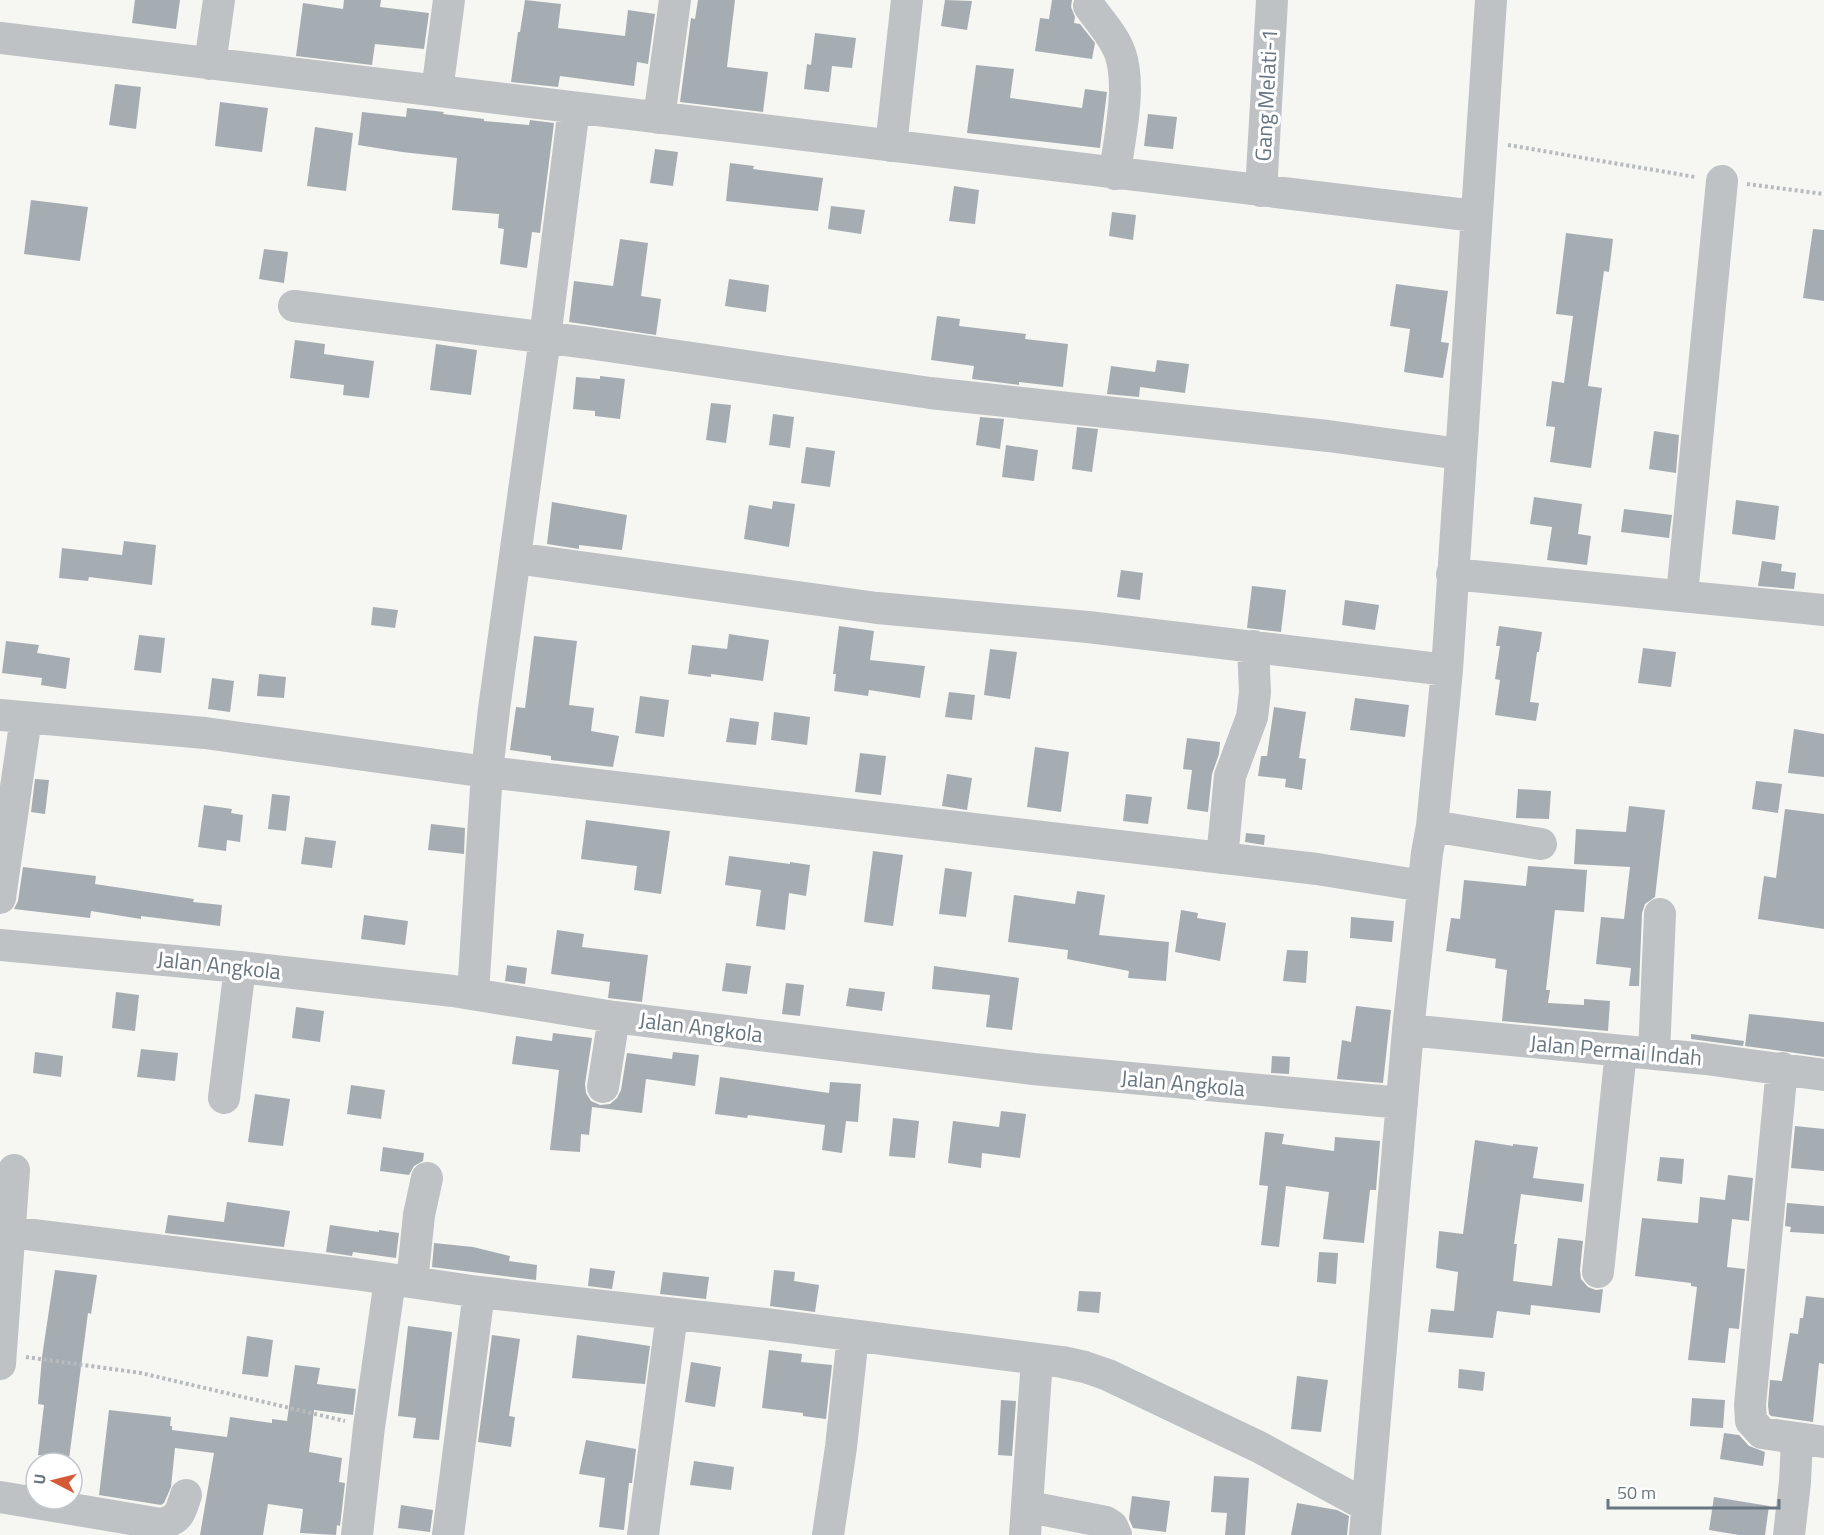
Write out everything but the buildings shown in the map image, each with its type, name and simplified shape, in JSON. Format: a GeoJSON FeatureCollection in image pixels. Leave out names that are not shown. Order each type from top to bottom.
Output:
{"type":"FeatureCollection","features":[{"type":"Feature","properties":{"kind":"street"},"geometry":{"type":"LineString","coordinates":[[210,64],[219,0]]}},
{"type":"Feature","properties":{"kind":"street"},"geometry":{"type":"LineString","coordinates":[[437,91],[449,0]]}},
{"type":"Feature","properties":{"kind":"street"},"geometry":{"type":"LineString","coordinates":[[659,118],[675,0]]}},
{"type":"Feature","properties":{"kind":"street"},"geometry":{"type":"LineString","coordinates":[[891,146],[907,0]]}},
{"type":"Feature","properties":{"kind":"street","name":"Gang Melati-1"},"geometry":{"type":"LineString","coordinates":[[1261,190],[1272,0]]}},
{"type":"Feature","properties":{"kind":"street"},"geometry":{"type":"LineString","coordinates":[[5,1231],[478,1292],[1037,1359],[1085,1367],[1108,1375],[1258,1448],[1366,1520],[1408,1030],[1423,886],[1432,826],[1447,670],[1480,140],[1491,0]]}},
{"type":"Feature","properties":{"kind":"street"},"geometry":{"type":"LineString","coordinates":[[1089,6],[1119,51],[1123,64],[1124,101],[1115,174]]}},
{"type":"Feature","properties":{"kind":"street"},"geometry":{"type":"LineString","coordinates":[[0,38],[1476,216]]}},
{"type":"Feature","properties":{"kind":"street"},"geometry":{"type":"LineString","coordinates":[[473,994],[487,772],[494,708],[574,108]]}},
{"type":"Feature","properties":{"kind":"street"},"geometry":{"type":"LineString","coordinates":[[1682,595],[1722,181]]}},
{"type":"Feature","properties":{"kind":"street"},"geometry":{"type":"LineString","coordinates":[[294,306],[545,338],[930,393],[1328,436],[1460,454]]}},
{"type":"Feature","properties":{"kind":"street"},"geometry":{"type":"LineString","coordinates":[[515,558],[878,608],[1088,627],[1447,670]]}},
{"type":"Feature","properties":{"kind":"street"},"geometry":{"type":"LineString","coordinates":[[1452,574],[1824,610]]}},
{"type":"Feature","properties":{"kind":"street"},"geometry":{"type":"LineString","coordinates":[[1222,858],[1230,776],[1252,717],[1255,692],[1253,646]]}},
{"type":"Feature","properties":{"kind":"street"},"geometry":{"type":"LineString","coordinates":[[0,898],[13,716],[205,734],[487,772],[1317,868],[1423,886]]}},
{"type":"Feature","properties":{"kind":"street"},"geometry":{"type":"LineString","coordinates":[[1432,826],[1541,844]]}},
{"type":"Feature","properties":{"kind":"street"},"geometry":{"type":"LineString","coordinates":[[1654,1054],[1659,914]]}},
{"type":"Feature","properties":{"kind":"street","name":"Jalan Angkola"},"geometry":{"type":"LineString","coordinates":[[0,945],[240,967],[473,994],[614,1017],[1033,1069],[1402,1103]]}},
{"type":"Feature","properties":{"kind":"street"},"geometry":{"type":"LineString","coordinates":[[224,1098],[240,967]]}},
{"type":"Feature","properties":{"kind":"street"},"geometry":{"type":"LineString","coordinates":[[603,1087],[614,1017]]}},
{"type":"Feature","properties":{"kind":"street","name":"Jalan Permai Indah"},"geometry":{"type":"LineString","coordinates":[[1408,1030],[1654,1054],[1824,1075]]}},
{"type":"Feature","properties":{"kind":"street"},"geometry":{"type":"LineString","coordinates":[[1598,1272],[1621,1051]]}},
{"type":"Feature","properties":{"kind":"street"},"geometry":{"type":"LineString","coordinates":[[1782,1068],[1750,1405],[1751,1421],[1762,1433],[1810,1441],[1795,1482],[1789,1535]]}},
{"type":"Feature","properties":{"kind":"street"},"geometry":{"type":"LineString","coordinates":[[1,1359],[5,1231],[14,1170]]}},
{"type":"Feature","properties":{"kind":"street"},"geometry":{"type":"LineString","coordinates":[[357,1535],[369,1427],[401,1281],[427,1178]]}},
{"type":"Feature","properties":{"kind":"street"},"geometry":{"type":"LineString","coordinates":[[448,1535],[478,1292]]}},
{"type":"Feature","properties":{"kind":"street"},"geometry":{"type":"LineString","coordinates":[[643,1535],[672,1314]]}},
{"type":"Feature","properties":{"kind":"street"},"geometry":{"type":"LineString","coordinates":[[828,1535],[841,1448],[853,1336]]}},
{"type":"Feature","properties":{"kind":"street"},"geometry":{"type":"LineString","coordinates":[[1037,1359],[1027,1521],[1106,1522],[1112,1526],[1116,1535]]}},
{"type":"Feature","properties":{"kind":"street"},"geometry":{"type":"LineString","coordinates":[[0,1497],[161,1524],[173,1521],[179,1514],[186,1496]]}},
{"type":"Feature","properties":{"kind":"path"},"geometry":{"type":"LineString","coordinates":[[1480,140],[1722,181],[1824,194]]}},
{"type":"Feature","properties":{"kind":"path"},"geometry":{"type":"LineString","coordinates":[[1,1359],[141,1373],[369,1427]]}}]}
